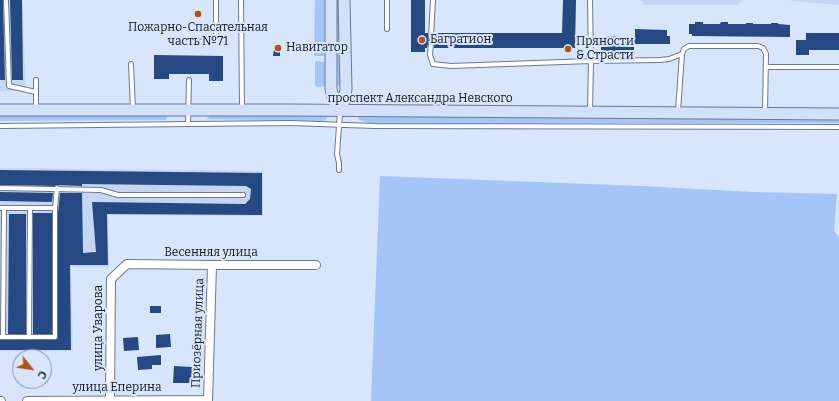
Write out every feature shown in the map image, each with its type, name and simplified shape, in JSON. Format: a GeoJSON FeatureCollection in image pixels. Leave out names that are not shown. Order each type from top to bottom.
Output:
{"type":"FeatureCollection","features":[{"type":"Feature","properties":{"kind":"main road"},"geometry":{"type":"LineString","coordinates":[[331,0],[331,89],[334,101],[340,111]]}},
{"type":"Feature","properties":{"kind":"main road"},"geometry":{"type":"LineString","coordinates":[[340,111],[344,101],[346,89],[344,0]]}},
{"type":"Feature","properties":{"kind":"main road","name":"проспект Александра Невского"},"geometry":{"type":"LineString","coordinates":[[0,110],[839,114]]}},
{"type":"Feature","properties":{"kind":"street","name":"Весенняя улица"},"geometry":{"type":"LineString","coordinates":[[111,279],[127,264],[316,265]]}},
{"type":"Feature","properties":{"kind":"street","name":"Приозёрная улица"},"geometry":{"type":"LineString","coordinates":[[208,401],[212,265]]}},
{"type":"Feature","properties":{"kind":"street","name":"улица Уварова"},"geometry":{"type":"LineString","coordinates":[[110,400],[111,279]]}},
{"type":"Feature","properties":{"kind":"street","name":"улица Еперина"},"geometry":{"type":"LineString","coordinates":[[27,401],[208,401]]}},
{"type":"Feature","properties":{"kind":"lane"},"geometry":{"type":"LineString","coordinates":[[6,0],[9,86],[36,92]]}},
{"type":"Feature","properties":{"kind":"lane"},"geometry":{"type":"LineString","coordinates":[[171,41],[216,42],[216,0]]}},
{"type":"Feature","properties":{"kind":"lane"},"geometry":{"type":"LineString","coordinates":[[241,0],[242,111]]}},
{"type":"Feature","properties":{"kind":"lane"},"geometry":{"type":"LineString","coordinates":[[387,0],[387,29]]}},
{"type":"Feature","properties":{"kind":"lane"},"geometry":{"type":"LineString","coordinates":[[431,38],[433,0]]}},
{"type":"Feature","properties":{"kind":"lane"},"geometry":{"type":"LineString","coordinates":[[590,0],[590,113]]}},
{"type":"Feature","properties":{"kind":"lane"},"geometry":{"type":"LineString","coordinates":[[431,43],[430,55],[433,64],[451,66],[660,60],[669,59],[682,54]]}},
{"type":"Feature","properties":{"kind":"lane"},"geometry":{"type":"LineString","coordinates":[[678,113],[682,54],[689,46],[758,46],[763,48],[766,54],[765,113]]}},
{"type":"Feature","properties":{"kind":"lane"},"geometry":{"type":"LineString","coordinates":[[131,64],[133,111]]}},
{"type":"Feature","properties":{"kind":"lane"},"geometry":{"type":"LineString","coordinates":[[766,67],[839,67]]}},
{"type":"Feature","properties":{"kind":"lane"},"geometry":{"type":"LineString","coordinates":[[36,80],[36,110]]}},
{"type":"Feature","properties":{"kind":"lane"},"geometry":{"type":"LineString","coordinates":[[188,124],[189,80]]}},
{"type":"Feature","properties":{"kind":"lane"},"geometry":{"type":"LineString","coordinates":[[338,170],[340,163],[337,154],[340,111]]}},
{"type":"Feature","properties":{"kind":"lane"},"geometry":{"type":"LineString","coordinates":[[0,126],[340,124],[375,126],[839,127]]}},
{"type":"Feature","properties":{"kind":"lane"},"geometry":{"type":"LineString","coordinates":[[0,188],[101,190],[118,195],[243,195]]}},
{"type":"Feature","properties":{"kind":"lane"},"geometry":{"type":"LineString","coordinates":[[55,208],[2,208],[1,337],[55,337],[55,208],[57,188]]}},
{"type":"Feature","properties":{"kind":"lane"},"geometry":{"type":"LineString","coordinates":[[29,337],[30,208]]}},
{"type":"Feature","properties":{"kind":"shaded area"},"geometry":{"type":"Polygon","coordinates":[[[0,0],[22,0],[26,91],[0,91],[0,0]]]}},
{"type":"Feature","properties":{"kind":"shaded area"},"geometry":{"type":"Polygon","coordinates":[[[315,0],[325,0],[326,53],[324,56],[314,56],[315,0]]]}},
{"type":"Feature","properties":{"kind":"shaded area"},"geometry":{"type":"Polygon","coordinates":[[[336,0],[340,0],[341,85],[336,86],[336,0]]]}},
{"type":"Feature","properties":{"kind":"shaded area"},"geometry":{"type":"Polygon","coordinates":[[[640,0],[742,0],[737,5],[645,5],[640,0]]]}},
{"type":"Feature","properties":{"kind":"shaded area"},"geometry":{"type":"Polygon","coordinates":[[[839,0],[839,5],[791,1],[839,0]]]}},
{"type":"Feature","properties":{"kind":"shaded area"},"geometry":{"type":"Polygon","coordinates":[[[315,61],[324,62],[326,64],[326,86],[317,87],[315,85],[315,61]]]}},
{"type":"Feature","properties":{"kind":"shaded area"},"geometry":{"type":"Polygon","coordinates":[[[213,114],[328,116],[324,121],[206,119],[213,114]]]}},
{"type":"Feature","properties":{"kind":"shaded area"},"geometry":{"type":"Polygon","coordinates":[[[168,115],[166,120],[0,121],[0,116],[168,115]]]}},
{"type":"Feature","properties":{"kind":"shaded area"},"geometry":{"type":"Polygon","coordinates":[[[358,116],[839,118],[839,123],[368,123],[358,119],[358,116]]]}},
{"type":"Feature","properties":{"kind":"shaded area"},"geometry":{"type":"Polygon","coordinates":[[[0,168],[263,171],[263,216],[108,215],[109,267],[71,267],[73,351],[52,351],[52,349],[12,349],[12,351],[0,351],[0,168]]]}},
{"type":"Feature","properties":{"kind":"shaded area"},"geometry":{"type":"Polygon","coordinates":[[[380,176],[753,192],[837,194],[834,231],[839,237],[839,401],[371,401],[380,176]]]}},
{"type":"Feature","properties":{"kind":"building"},"geometry":{"type":"Polygon","coordinates":[[[0,0],[3,0],[5,80],[0,80],[0,0]]]}},
{"type":"Feature","properties":{"kind":"building"},"geometry":{"type":"Polygon","coordinates":[[[10,0],[22,0],[23,80],[12,80],[10,0]]]}},
{"type":"Feature","properties":{"kind":"building"},"geometry":{"type":"Polygon","coordinates":[[[411,0],[425,0],[425,33],[428,33],[429,40],[427,48],[425,48],[425,52],[411,52],[411,0]]]}},
{"type":"Feature","properties":{"kind":"building"},"geometry":{"type":"Polygon","coordinates":[[[563,0],[576,0],[575,48],[434,48],[433,40],[435,33],[562,33],[563,0]]]}},
{"type":"Feature","properties":{"kind":"building"},"geometry":{"type":"Polygon","coordinates":[[[695,22],[703,22],[703,24],[720,24],[721,22],[728,22],[728,24],[778,23],[790,25],[790,37],[692,36],[692,34],[689,34],[689,24],[695,24],[695,22]]]}},
{"type":"Feature","properties":{"kind":"building"},"geometry":{"type":"Polygon","coordinates":[[[635,29],[667,30],[667,36],[670,36],[670,44],[634,44],[634,52],[601,52],[601,43],[598,43],[598,36],[635,37],[635,29]]]}},
{"type":"Feature","properties":{"kind":"building"},"geometry":{"type":"Polygon","coordinates":[[[806,33],[839,33],[839,50],[809,50],[809,55],[796,55],[796,40],[806,40],[806,33]]]}},
{"type":"Feature","properties":{"kind":"building"},"geometry":{"type":"Polygon","coordinates":[[[274,49],[280,49],[280,56],[273,56],[274,49]]]}},
{"type":"Feature","properties":{"kind":"building"},"geometry":{"type":"Polygon","coordinates":[[[154,55],[223,56],[223,81],[209,81],[209,74],[169,74],[169,79],[154,79],[154,55]]]}},
{"type":"Feature","properties":{"kind":"building"},"geometry":{"type":"Polygon","coordinates":[[[0,170],[262,173],[262,215],[107,214],[108,265],[70,265],[71,350],[0,350],[0,340],[55,340],[58,338],[58,213],[60,193],[82,193],[83,253],[96,252],[92,202],[245,204],[250,199],[251,189],[246,186],[82,184],[82,186],[0,185],[0,170]]]}},
{"type":"Feature","properties":{"kind":"building"},"geometry":{"type":"Polygon","coordinates":[[[0,192],[53,193],[52,202],[0,201],[0,192]]]}},
{"type":"Feature","properties":{"kind":"building"},"geometry":{"type":"Polygon","coordinates":[[[33,213],[52,213],[52,334],[33,334],[33,213]]]}},
{"type":"Feature","properties":{"kind":"building"},"geometry":{"type":"Polygon","coordinates":[[[9,214],[26,214],[26,334],[8,334],[9,214]]]}},
{"type":"Feature","properties":{"kind":"building"},"geometry":{"type":"Polygon","coordinates":[[[150,306],[161,306],[161,313],[150,313],[150,306]]]}},
{"type":"Feature","properties":{"kind":"building"},"geometry":{"type":"Polygon","coordinates":[[[170,334],[171,347],[156,348],[156,335],[170,334]]]}},
{"type":"Feature","properties":{"kind":"building"},"geometry":{"type":"Polygon","coordinates":[[[138,337],[139,350],[124,351],[123,338],[138,337]]]}},
{"type":"Feature","properties":{"kind":"building"},"geometry":{"type":"Polygon","coordinates":[[[161,355],[161,365],[152,365],[152,369],[138,370],[137,357],[161,355]]]}},
{"type":"Feature","properties":{"kind":"building"},"geometry":{"type":"Polygon","coordinates":[[[174,366],[192,367],[191,383],[173,383],[174,366]]]}},
{"type":"Feature","properties":{"kind":"place","name":"Пожарно-Спасательная часть №71"},"geometry":{"type":"Point","coordinates":[198,14]}},
{"type":"Feature","properties":{"kind":"place","name":"Багратион"},"geometry":{"type":"Point","coordinates":[422,40]}},
{"type":"Feature","properties":{"kind":"place","name":"Навигатор"},"geometry":{"type":"Point","coordinates":[278,48]}},
{"type":"Feature","properties":{"kind":"place","name":"Пряности & Страсти"},"geometry":{"type":"Point","coordinates":[568,49]}}]}
